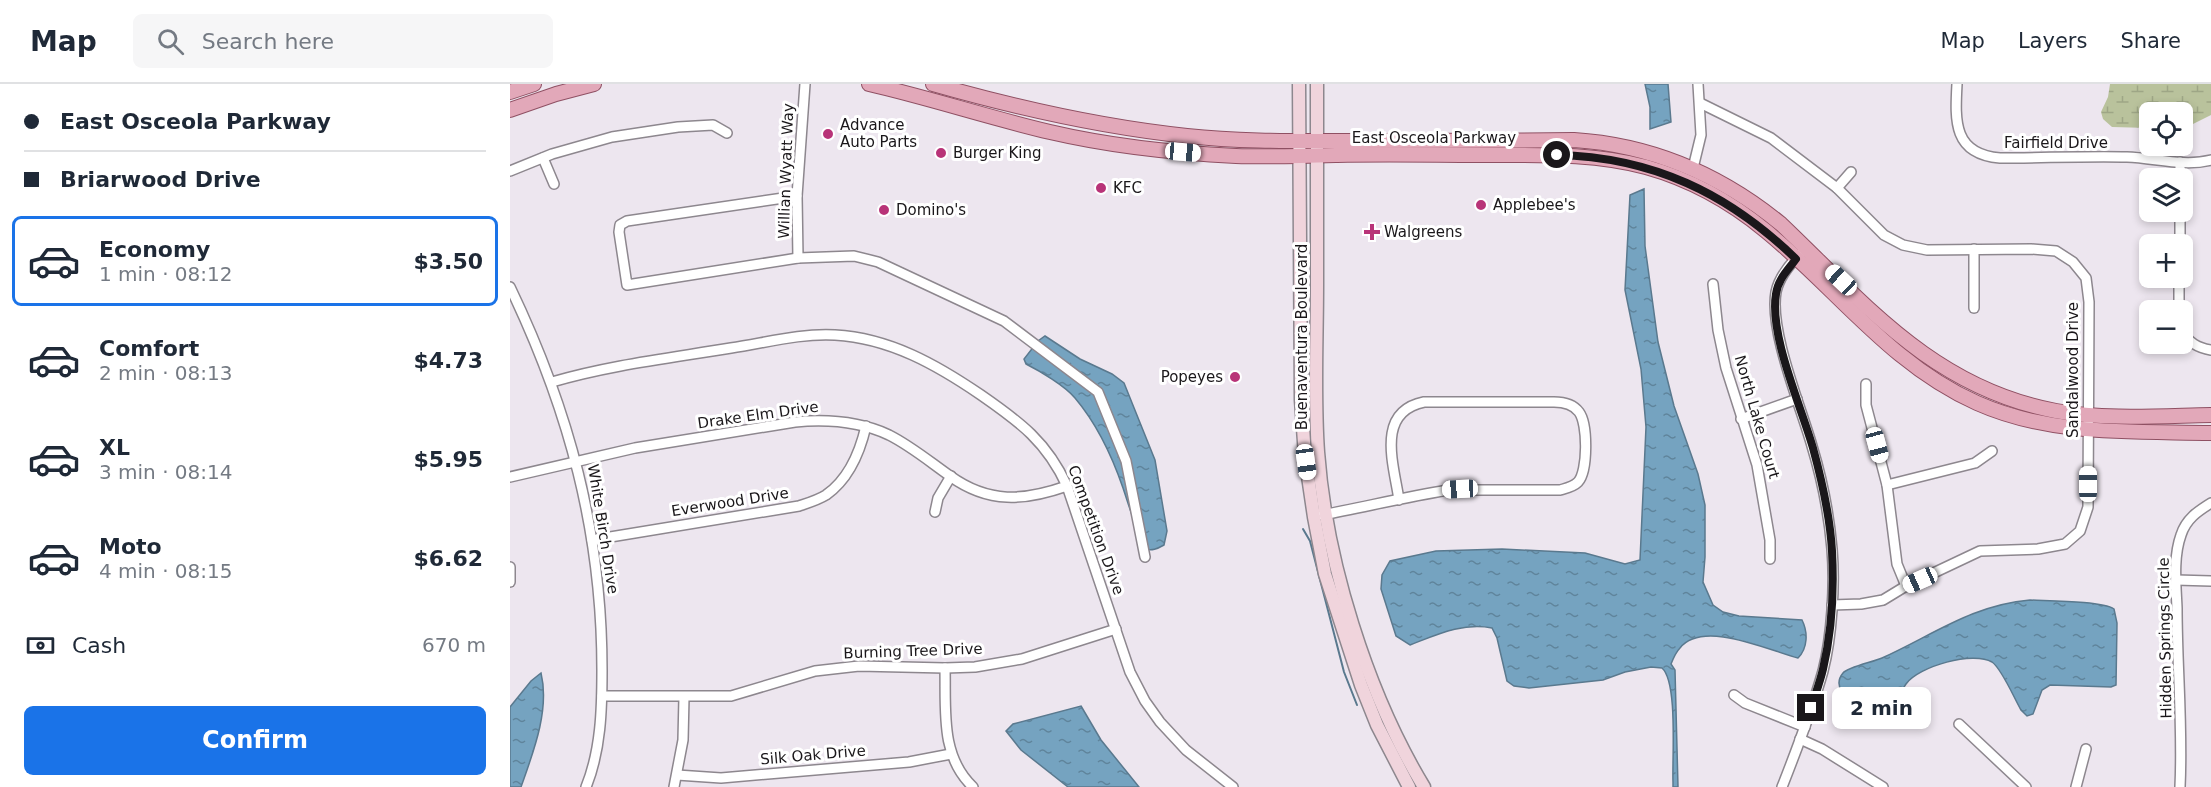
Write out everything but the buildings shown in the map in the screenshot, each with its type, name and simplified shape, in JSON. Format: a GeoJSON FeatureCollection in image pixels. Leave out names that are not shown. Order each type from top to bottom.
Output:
{"type":"FeatureCollection","features":[{"type":"Feature","properties":{"kind":"main road"},"geometry":{"type":"LineString","coordinates":[[510,93],[534,84]]}},
{"type":"Feature","properties":{"kind":"main road"},"geometry":{"type":"LineString","coordinates":[[510,110],[594,84]]}},
{"type":"Feature","properties":{"kind":"main road","name":"East Osceola Parkway"},"geometry":{"type":"LineString","coordinates":[[869,84],[1052,133],[1212,155],[1577,155],[1617,161],[1667,174],[1709,193],[1766,231],[1915,368],[1940,384],[1978,403],[2003,413],[2049,425],[2088,430],[2211,433]]}},
{"type":"Feature","properties":{"kind":"main road","name":"East Osceola Parkway"},"geometry":{"type":"LineString","coordinates":[[933,84],[1056,116],[1139,130],[1232,139],[1299,141],[1542,140],[1600,142],[1661,156],[1693,168],[1736,190],[1759,206],[1892,329],[1937,364],[1968,382],[1998,395],[2047,409],[2088,415],[2211,415]]}},
{"type":"Feature","properties":{"kind":"main road","name":"Buenaventura Boulevard"},"geometry":{"type":"LineString","coordinates":[[1299,84],[1301,400],[1305,456],[1314,517],[1325,574],[1361,685],[1377,726],[1408,787]]}},
{"type":"Feature","properties":{"kind":"main road","name":"Buenaventura Boulevard"},"geometry":{"type":"LineString","coordinates":[[1317,84],[1316,399],[1318,453],[1327,514],[1338,570],[1356,633],[1393,728],[1424,787]]}},
{"type":"Feature","properties":{"kind":"main road"},"geometry":{"type":"LineString","coordinates":[[1617,161],[1642,159],[1687,172],[1693,168]]}},
{"type":"Feature","properties":{"kind":"street","name":"Willian Wyatt Way"},"geometry":{"type":"LineString","coordinates":[[798,258],[797,196],[805,84]]}},
{"type":"Feature","properties":{"kind":"street"},"geometry":{"type":"LineString","coordinates":[[1693,168],[1701,135],[1698,84]]}},
{"type":"Feature","properties":{"kind":"street","name":"Fairfield Drive"},"geometry":{"type":"LineString","coordinates":[[1957,84],[1958,129],[1968,147],[1980,154],[2000,158],[2129,157],[2180,162],[2202,162],[2211,159]]}},
{"type":"Feature","properties":{"kind":"street"},"geometry":{"type":"LineString","coordinates":[[996,118],[1000,103]]}},
{"type":"Feature","properties":{"kind":"street","name":"Sandalwood Drive"},"geometry":{"type":"LineString","coordinates":[[1700,103],[1771,138],[1837,188],[1884,235],[1903,245],[1927,250],[2031,249],[2056,251],[2073,262],[2086,278],[2089,302],[2088,507],[2080,531],[2066,544],[2038,549],[1980,551],[1882,600],[1861,604],[1832,605]]}},
{"type":"Feature","properties":{"kind":"street"},"geometry":{"type":"LineString","coordinates":[[510,171],[543,158],[612,137],[678,127],[713,125],[727,133]]}},
{"type":"Feature","properties":{"kind":"street"},"geometry":{"type":"LineString","coordinates":[[1537,155],[1542,140]]}},
{"type":"Feature","properties":{"kind":"street"},"geometry":{"type":"LineString","coordinates":[[543,158],[554,184]]}},
{"type":"Feature","properties":{"kind":"street"},"geometry":{"type":"LineString","coordinates":[[2180,162],[2180,168]]}},
{"type":"Feature","properties":{"kind":"street"},"geometry":{"type":"LineString","coordinates":[[1837,188],[1851,172]]}},
{"type":"Feature","properties":{"kind":"street"},"geometry":{"type":"LineString","coordinates":[[797,196],[627,221],[620,225],[619,232],[627,285],[798,258],[854,255],[897,271],[1004,321],[1098,392],[1126,461],[1145,557]]}},
{"type":"Feature","properties":{"kind":"street"},"geometry":{"type":"LineString","coordinates":[[1782,787],[1805,727],[1823,669],[1832,605],[1832,550],[1825,494],[1784,355],[1775,300],[1779,284],[1806,248]]}},
{"type":"Feature","properties":{"kind":"street"},"geometry":{"type":"LineString","coordinates":[[1974,249],[1974,308]]}},
{"type":"Feature","properties":{"kind":"street","name":"North Lake Court"},"geometry":{"type":"LineString","coordinates":[[1713,284],[1718,330],[1726,369],[1757,465],[1770,540],[1770,559]]}},
{"type":"Feature","properties":{"kind":"street","name":"White Birch Drive"},"geometry":{"type":"LineString","coordinates":[[510,287],[552,382],[577,461],[592,540],[600,615],[602,696],[598,741],[592,772],[586,787]]}},
{"type":"Feature","properties":{"kind":"street"},"geometry":{"type":"LineString","coordinates":[[1299,326],[1317,328]]}},
{"type":"Feature","properties":{"kind":"street","name":"Competition Drive"},"geometry":{"type":"LineString","coordinates":[[552,382],[594,370],[800,337],[836,335],[905,351],[945,370],[1024,427],[1046,449],[1056,463],[1067,486],[1130,672],[1145,701],[1185,750],[1233,787]]}},
{"type":"Feature","properties":{"kind":"street"},"geometry":{"type":"LineString","coordinates":[[2193,342],[2197,346],[2211,350]]}},
{"type":"Feature","properties":{"kind":"street"},"geometry":{"type":"LineString","coordinates":[[1866,384],[1866,405],[1887,485],[1897,564],[1906,586]]}},
{"type":"Feature","properties":{"kind":"street"},"geometry":{"type":"LineString","coordinates":[[1741,419],[1797,399]]}},
{"type":"Feature","properties":{"kind":"street"},"geometry":{"type":"LineString","coordinates":[[1314,517],[1327,514],[1399,500],[1448,490],[1560,490],[1572,486],[1579,480],[1584,470],[1584,421],[1575,408],[1563,402],[1416,404],[1401,412],[1391,433],[1399,500]]}},
{"type":"Feature","properties":{"kind":"street","name":"Drake Elm Drive"},"geometry":{"type":"LineString","coordinates":[[510,477],[635,448],[795,422],[822,420],[866,426],[898,440],[967,487],[989,495],[1009,497],[1041,495],[1067,486]]}},
{"type":"Feature","properties":{"kind":"street","name":"Everwood Drive"},"geometry":{"type":"LineString","coordinates":[[592,540],[799,506],[826,494],[842,480],[855,462],[866,426]]}},
{"type":"Feature","properties":{"kind":"street"},"geometry":{"type":"LineString","coordinates":[[1887,485],[1975,463],[1992,451]]}},
{"type":"Feature","properties":{"kind":"street"},"geometry":{"type":"LineString","coordinates":[[935,512],[938,498],[951,476]]}},
{"type":"Feature","properties":{"kind":"street","name":"Hidden Springs Circle"},"geometry":{"type":"LineString","coordinates":[[2180,787],[2182,715],[2177,657],[2176,580],[2181,535],[2194,513],[2211,503]]}},
{"type":"Feature","properties":{"kind":"street"},"geometry":{"type":"LineString","coordinates":[[510,567],[510,582]]}},
{"type":"Feature","properties":{"kind":"street"},"geometry":{"type":"LineString","coordinates":[[2176,580],[2211,581]]}},
{"type":"Feature","properties":{"kind":"street","name":"Burning Tree Drive"},"geometry":{"type":"LineString","coordinates":[[602,696],[731,696],[815,671],[859,666],[975,667],[1022,659],[1116,628]]}},
{"type":"Feature","properties":{"kind":"street"},"geometry":{"type":"LineString","coordinates":[[945,668],[946,733],[951,754],[964,778],[973,787]]}},
{"type":"Feature","properties":{"kind":"street"},"geometry":{"type":"LineString","coordinates":[[1734,695],[1745,703],[1805,727]]}},
{"type":"Feature","properties":{"kind":"street"},"geometry":{"type":"LineString","coordinates":[[674,787],[682,740],[684,697]]}},
{"type":"Feature","properties":{"kind":"street"},"geometry":{"type":"LineString","coordinates":[[1959,724],[2026,787]]}},
{"type":"Feature","properties":{"kind":"street"},"geometry":{"type":"LineString","coordinates":[[1800,739],[1822,749],[1883,787]]}},
{"type":"Feature","properties":{"kind":"street"},"geometry":{"type":"LineString","coordinates":[[2076,787],[2086,749]]}},
{"type":"Feature","properties":{"kind":"street","name":"Silk Oak Drive"},"geometry":{"type":"LineString","coordinates":[[677,775],[721,778],[909,762],[951,754]]}},
{"type":"Feature","properties":{"kind":"green space"},"geometry":{"type":"Polygon","coordinates":[[[2110,84],[2211,84],[2211,115],[2193,124],[2193,102],[2139,102],[2139,128],[2112,127],[2103,119],[2101,112],[2108,97],[2110,84]]]}},
{"type":"Feature","properties":{"kind":"water"},"geometry":{"type":"Polygon","coordinates":[[[1645,84],[1668,84],[1671,122],[1650,129],[1650,107],[1645,84]]]}},
{"type":"Feature","properties":{"kind":"water"},"geometry":{"type":"Polygon","coordinates":[[[1644,189],[1645,246],[1658,342],[1674,406],[1698,474],[1705,505],[1703,582],[1713,605],[1723,612],[1739,616],[1802,620],[1806,635],[1804,650],[1798,658],[1754,644],[1720,637],[1704,636],[1691,640],[1679,650],[1671,664],[1675,670],[1678,787],[1673,787],[1673,722],[1670,688],[1662,668],[1651,667],[1625,672],[1603,680],[1529,688],[1514,686],[1507,681],[1497,638],[1492,628],[1460,628],[1410,645],[1396,636],[1381,589],[1382,575],[1390,561],[1436,551],[1502,549],[1585,553],[1625,564],[1640,560],[1646,427],[1641,369],[1625,290],[1630,195],[1644,189]]]}},
{"type":"Feature","properties":{"kind":"water"},"geometry":{"type":"Polygon","coordinates":[[[1045,336],[1080,359],[1112,374],[1124,383],[1155,460],[1167,531],[1164,545],[1150,550],[1145,549],[1109,452],[1083,408],[1065,389],[1026,364],[1024,359],[1045,336]]]}},
{"type":"Feature","properties":{"kind":"water"},"geometry":{"type":"Polygon","coordinates":[[[2030,600],[2087,603],[2114,609],[2117,623],[2116,685],[2111,687],[2050,685],[2042,690],[2033,714],[2027,716],[2021,710],[2004,677],[1992,662],[1983,659],[1960,659],[1934,666],[1913,677],[1903,689],[1892,715],[1884,723],[1860,710],[1840,688],[1839,681],[1843,673],[1850,669],[1882,658],[1971,614],[2009,603],[2030,600]]]}},
{"type":"Feature","properties":{"kind":"water"},"geometry":{"type":"Polygon","coordinates":[[[541,673],[542,716],[535,746],[521,787],[510,787],[510,707],[531,681],[541,673]]]}},
{"type":"Feature","properties":{"kind":"water"},"geometry":{"type":"Polygon","coordinates":[[[1081,706],[1101,740],[1139,787],[1068,787],[1021,750],[1006,731],[1013,724],[1081,706]]]}},
{"type":"Feature","properties":{"kind":"waterway"},"geometry":{"type":"LineString","coordinates":[[1303,529],[1310,541],[1344,672],[1357,705]]}},
{"type":"Feature","properties":{"kind":"place","name":"Advance Auto Parts"},"geometry":{"type":"Point","coordinates":[828,134]}},
{"type":"Feature","properties":{"kind":"place","name":"Burger King"},"geometry":{"type":"Point","coordinates":[941,153]}},
{"type":"Feature","properties":{"kind":"place","name":"KFC"},"geometry":{"type":"Point","coordinates":[1101,188]}},
{"type":"Feature","properties":{"kind":"place","name":"Applebee's"},"geometry":{"type":"Point","coordinates":[1481,205]}},
{"type":"Feature","properties":{"kind":"place","name":"Domino's"},"geometry":{"type":"Point","coordinates":[884,210]}},
{"type":"Feature","properties":{"kind":"place","name":"Walgreens"},"geometry":{"type":"Point","coordinates":[1372,232]}},
{"type":"Feature","properties":{"kind":"place","name":"Popeyes"},"geometry":{"type":"Point","coordinates":[1235,377]}},
{"type":"Feature","properties":{"kind":"route"},"geometry":{"type":"LineString","coordinates":[[1557,155],[1577,155],[1645,167],[1691,184],[1748,217],[1796,259],[1786,270],[1776,291],[1776,315],[1784,355],[1825,494],[1832,550],[1832,605],[1823,669],[1811,708]]}}]}
